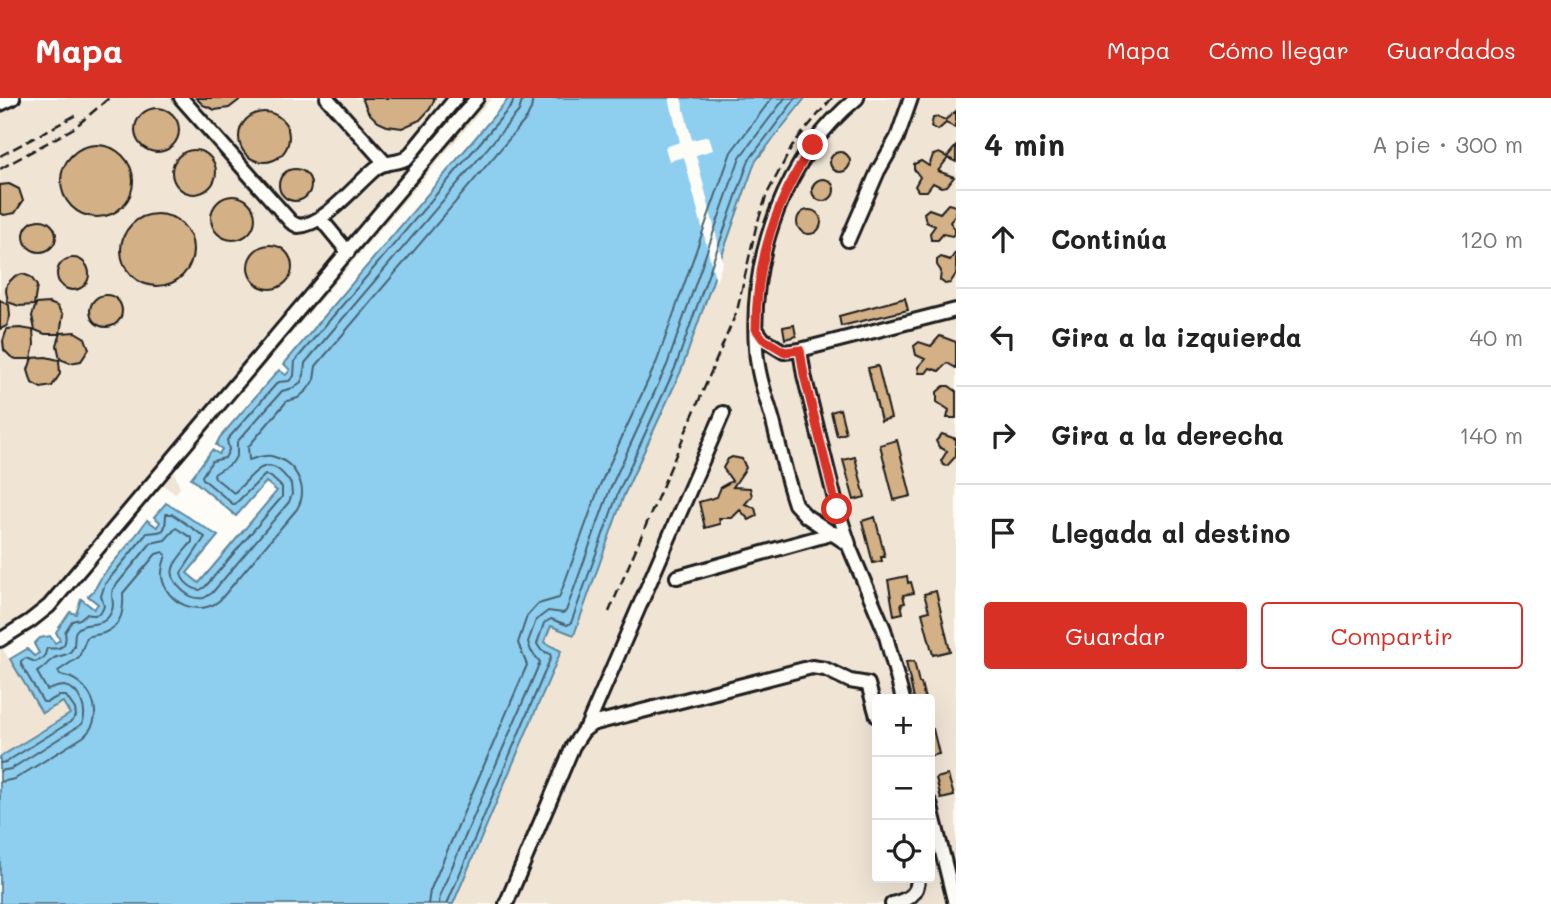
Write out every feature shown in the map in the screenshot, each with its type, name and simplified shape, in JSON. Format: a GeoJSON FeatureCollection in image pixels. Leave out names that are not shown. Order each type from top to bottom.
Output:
{"type":"FeatureCollection","features":[{"type":"Feature","properties":{"kind":"lane"},"geometry":{"type":"LineString","coordinates":[[0,104],[13,98]]}},
{"type":"Feature","properties":{"kind":"lane"},"geometry":{"type":"LineString","coordinates":[[181,98],[290,222],[298,226],[305,226],[320,218],[379,166],[400,163],[407,159],[456,98]]}},
{"type":"Feature","properties":{"kind":"lane"},"geometry":{"type":"LineString","coordinates":[[327,98],[386,164]]}},
{"type":"Feature","properties":{"kind":"lane"},"geometry":{"type":"LineString","coordinates":[[0,640],[48,606],[477,98]]}},
{"type":"Feature","properties":{"kind":"lane"},"geometry":{"type":"LineString","coordinates":[[852,551],[842,538],[806,516],[795,504],[758,363],[756,329],[759,276],[767,239],[780,202],[813,145],[857,98]]}},
{"type":"Feature","properties":{"kind":"lane"},"geometry":{"type":"LineString","coordinates":[[848,240],[878,171],[882,153],[897,118],[909,103]]}},
{"type":"Feature","properties":{"kind":"lane"},"geometry":{"type":"LineString","coordinates":[[320,218],[348,252]]}},
{"type":"Feature","properties":{"kind":"lane"},"geometry":{"type":"LineString","coordinates":[[756,329],[763,339],[785,352],[956,310]]}},
{"type":"Feature","properties":{"kind":"lane"},"geometry":{"type":"LineString","coordinates":[[800,350],[837,509],[884,629],[902,694]]}},
{"type":"Feature","properties":{"kind":"lane"},"geometry":{"type":"LineString","coordinates":[[506,904],[573,746],[587,727],[723,413]]}},
{"type":"Feature","properties":{"kind":"lane"},"geometry":{"type":"LineString","coordinates":[[677,577],[834,533]]}},
{"type":"Feature","properties":{"kind":"lane"},"geometry":{"type":"LineString","coordinates":[[587,727],[604,720],[812,667],[825,668],[850,681],[868,684],[872,698]]}},
{"type":"Feature","properties":{"kind":"lane"},"geometry":{"type":"LineString","coordinates":[[934,820],[955,904]]}},
{"type":"Feature","properties":{"kind":"lane"},"geometry":{"type":"LineString","coordinates":[[892,904],[913,895],[918,883]]}},
{"type":"Feature","properties":{"kind":"shaded area"},"geometry":{"type":"Polygon","coordinates":[[[0,98],[492,98],[174,472],[180,488],[175,494],[163,485],[57,609],[38,627],[3,649],[42,713],[63,701],[70,714],[0,757],[0,98]]]}},
{"type":"Feature","properties":{"kind":"shaded area"},"geometry":{"type":"Polygon","coordinates":[[[805,98],[956,98],[956,904],[453,904],[561,651],[544,642],[551,626],[573,635],[624,495],[681,371],[755,162],[805,98]]]}},
{"type":"Feature","properties":{"kind":"water"},"geometry":{"type":"Polygon","coordinates":[[[509,98],[805,98],[755,162],[681,371],[624,495],[574,635],[551,626],[544,642],[561,651],[453,904],[0,904],[0,757],[70,714],[63,702],[42,713],[10,659],[27,649],[34,656],[39,653],[34,644],[40,638],[50,636],[55,643],[60,640],[56,632],[70,612],[76,614],[81,599],[94,609],[98,604],[88,596],[147,520],[157,527],[160,522],[154,517],[166,503],[218,536],[187,573],[199,583],[277,491],[266,482],[236,516],[191,478],[212,450],[219,454],[222,449],[216,445],[220,437],[279,370],[286,375],[290,370],[284,364],[509,98]]]}},
{"type":"Feature","properties":{"kind":"pier"},"geometry":{"type":"Polygon","coordinates":[[[669,98],[681,98],[692,140],[709,136],[713,150],[696,155],[723,262],[716,282],[684,157],[669,161],[665,147],[680,142],[669,98]]]}},
{"type":"Feature","properties":{"kind":"building"},"geometry":{"type":"Polygon","coordinates":[[[196,98],[242,98],[229,108],[215,110],[203,105],[196,98]]]}},
{"type":"Feature","properties":{"kind":"building"},"geometry":{"type":"Polygon","coordinates":[[[362,98],[435,98],[420,120],[402,128],[378,122],[368,112],[362,98]]]}},
{"type":"Feature","properties":{"kind":"building"},"geometry":{"type":"Polygon","coordinates":[[[157,108],[172,115],[179,130],[172,145],[157,152],[142,145],[135,130],[142,115],[157,108]]]}},
{"type":"Feature","properties":{"kind":"building"},"geometry":{"type":"Polygon","coordinates":[[[956,111],[956,128],[946,123],[938,130],[931,127],[933,118],[945,120],[956,111]]]}},
{"type":"Feature","properties":{"kind":"building"},"geometry":{"type":"Polygon","coordinates":[[[264,112],[282,119],[289,137],[282,155],[264,162],[246,155],[239,137],[246,119],[264,112]]]}},
{"type":"Feature","properties":{"kind":"building"},"geometry":{"type":"Polygon","coordinates":[[[97,145],[111,148],[123,155],[130,167],[133,181],[130,195],[123,207],[111,214],[97,217],[83,214],[71,207],[64,195],[61,181],[64,167],[71,155],[83,148],[97,145]]]}},
{"type":"Feature","properties":{"kind":"building"},"geometry":{"type":"Polygon","coordinates":[[[956,146],[956,162],[948,158],[938,171],[954,177],[947,186],[941,187],[933,183],[927,191],[918,191],[915,186],[920,177],[914,164],[921,161],[929,166],[933,155],[939,153],[947,157],[956,146]]]}},
{"type":"Feature","properties":{"kind":"building"},"geometry":{"type":"Polygon","coordinates":[[[194,150],[209,157],[216,172],[209,187],[194,194],[179,187],[172,172],[179,157],[194,150]]]}},
{"type":"Feature","properties":{"kind":"building"},"geometry":{"type":"Polygon","coordinates":[[[840,152],[847,155],[850,162],[847,169],[840,172],[833,169],[830,162],[833,155],[840,152]]]}},
{"type":"Feature","properties":{"kind":"building"},"geometry":{"type":"Polygon","coordinates":[[[295,169],[306,174],[311,185],[306,196],[295,201],[284,196],[279,185],[284,174],[295,169]]]}},
{"type":"Feature","properties":{"kind":"building"},"geometry":{"type":"Polygon","coordinates":[[[819,179],[827,179],[834,186],[834,194],[827,201],[819,201],[812,194],[812,186],[819,179]]]}},
{"type":"Feature","properties":{"kind":"building"},"geometry":{"type":"Polygon","coordinates":[[[9,184],[19,189],[23,201],[15,213],[4,215],[0,213],[0,185],[9,184]]]}},
{"type":"Feature","properties":{"kind":"building"},"geometry":{"type":"Polygon","coordinates":[[[233,196],[248,203],[255,218],[248,233],[233,240],[218,233],[211,218],[218,203],[233,196]]]}},
{"type":"Feature","properties":{"kind":"building"},"geometry":{"type":"Polygon","coordinates":[[[948,204],[956,206],[956,215],[950,222],[955,233],[952,236],[943,234],[938,240],[931,240],[930,233],[935,226],[926,222],[924,213],[929,209],[940,213],[948,204]]]}},
{"type":"Feature","properties":{"kind":"building"},"geometry":{"type":"Polygon","coordinates":[[[809,210],[820,217],[821,222],[814,233],[809,234],[798,227],[797,222],[804,211],[809,210]]]}},
{"type":"Feature","properties":{"kind":"building"},"geometry":{"type":"Polygon","coordinates":[[[157,214],[171,217],[183,224],[190,236],[193,250],[190,264],[183,276],[171,283],[157,286],[143,283],[131,276],[124,264],[121,250],[124,236],[131,224],[143,217],[157,214]]]}},
{"type":"Feature","properties":{"kind":"building"},"geometry":{"type":"Polygon","coordinates":[[[40,220],[51,225],[56,236],[51,247],[40,252],[29,247],[24,236],[29,225],[40,220]]]}},
{"type":"Feature","properties":{"kind":"building"},"geometry":{"type":"Polygon","coordinates":[[[270,245],[285,252],[292,267],[285,282],[270,289],[255,282],[248,267],[255,252],[270,245]]]}},
{"type":"Feature","properties":{"kind":"building"},"geometry":{"type":"Polygon","coordinates":[[[956,252],[956,274],[950,283],[945,284],[940,280],[941,271],[937,260],[941,257],[950,260],[956,252]]]}},
{"type":"Feature","properties":{"kind":"building"},"geometry":{"type":"Polygon","coordinates":[[[73,258],[84,263],[89,274],[84,285],[73,290],[62,285],[57,274],[62,263],[73,258]]]}},
{"type":"Feature","properties":{"kind":"building"},"geometry":{"type":"Polygon","coordinates":[[[23,274],[31,277],[37,286],[34,305],[19,306],[8,302],[7,284],[15,276],[23,274]]]}},
{"type":"Feature","properties":{"kind":"building"},"geometry":{"type":"Polygon","coordinates":[[[106,295],[117,300],[122,311],[117,322],[106,327],[95,322],[90,311],[95,300],[106,295]]]}},
{"type":"Feature","properties":{"kind":"building"},"geometry":{"type":"Polygon","coordinates":[[[905,298],[908,310],[841,326],[839,316],[905,298]]]}},
{"type":"Feature","properties":{"kind":"building"},"geometry":{"type":"Polygon","coordinates":[[[0,300],[9,305],[10,316],[7,326],[0,329],[0,300]]]}},
{"type":"Feature","properties":{"kind":"building"},"geometry":{"type":"Polygon","coordinates":[[[49,303],[57,306],[63,315],[60,334],[45,334],[35,330],[32,316],[36,304],[49,303]]]}},
{"type":"Feature","properties":{"kind":"building"},"geometry":{"type":"Polygon","coordinates":[[[794,325],[796,336],[785,339],[783,327],[794,325]]]}},
{"type":"Feature","properties":{"kind":"building"},"geometry":{"type":"Polygon","coordinates":[[[7,329],[33,330],[31,359],[16,359],[4,350],[3,341],[7,329]]]}},
{"type":"Feature","properties":{"kind":"building"},"geometry":{"type":"Polygon","coordinates":[[[75,332],[85,338],[89,349],[81,361],[70,363],[60,359],[57,345],[61,333],[75,332]]]}},
{"type":"Feature","properties":{"kind":"building"},"geometry":{"type":"Polygon","coordinates":[[[940,336],[956,342],[956,368],[947,363],[939,371],[930,368],[926,373],[919,373],[918,367],[925,359],[916,355],[914,346],[919,342],[931,346],[940,336]]]}},
{"type":"Feature","properties":{"kind":"building"},"geometry":{"type":"Polygon","coordinates":[[[32,358],[59,360],[60,374],[52,386],[41,388],[32,383],[28,370],[32,358]]]}},
{"type":"Feature","properties":{"kind":"building"},"geometry":{"type":"Polygon","coordinates":[[[878,366],[891,418],[881,421],[868,368],[878,366]]]}},
{"type":"Feature","properties":{"kind":"building"},"geometry":{"type":"Polygon","coordinates":[[[944,386],[956,391],[956,418],[947,418],[949,410],[937,402],[937,392],[944,386]]]}},
{"type":"Feature","properties":{"kind":"building"},"geometry":{"type":"Polygon","coordinates":[[[840,409],[846,433],[837,436],[831,412],[840,409]]]}},
{"type":"Feature","properties":{"kind":"building"},"geometry":{"type":"Polygon","coordinates":[[[942,434],[956,439],[956,456],[947,466],[941,461],[947,451],[939,447],[936,441],[942,434]]]}},
{"type":"Feature","properties":{"kind":"building"},"geometry":{"type":"Polygon","coordinates":[[[897,440],[911,496],[894,500],[880,445],[897,440]]]}},
{"type":"Feature","properties":{"kind":"building"},"geometry":{"type":"Polygon","coordinates":[[[732,457],[742,459],[746,468],[733,487],[750,488],[752,496],[745,504],[755,508],[757,516],[749,520],[740,510],[732,518],[719,518],[720,524],[705,528],[699,502],[717,497],[721,487],[732,481],[723,468],[732,457]]]}},
{"type":"Feature","properties":{"kind":"building"},"geometry":{"type":"Polygon","coordinates":[[[855,457],[865,497],[854,500],[843,460],[855,457]]]}},
{"type":"Feature","properties":{"kind":"building"},"geometry":{"type":"Polygon","coordinates":[[[875,517],[885,557],[881,557],[882,561],[873,563],[862,521],[875,517]]]}},
{"type":"Feature","properties":{"kind":"building"},"geometry":{"type":"Polygon","coordinates":[[[907,576],[914,593],[903,595],[903,613],[894,615],[888,580],[907,576]]]}},
{"type":"Feature","properties":{"kind":"building"},"geometry":{"type":"Polygon","coordinates":[[[936,591],[950,651],[933,655],[922,613],[929,611],[924,594],[936,591]]]}},
{"type":"Feature","properties":{"kind":"building"},"geometry":{"type":"Polygon","coordinates":[[[914,661],[924,694],[913,694],[906,662],[914,661]]]}},
{"type":"Feature","properties":{"kind":"building"},"geometry":{"type":"Polygon","coordinates":[[[935,737],[939,754],[935,755],[935,737]]]}},
{"type":"Feature","properties":{"kind":"building"},"geometry":{"type":"Polygon","coordinates":[[[948,775],[954,796],[941,799],[936,778],[948,775]]]}},
{"type":"Feature","properties":{"kind":"railway"},"geometry":{"type":"LineString","coordinates":[[0,169],[74,128],[109,98]]}},
{"type":"Feature","properties":{"kind":"railway"},"geometry":{"type":"LineString","coordinates":[[609,612],[737,311],[756,227],[767,194],[794,143],[832,98]]}},
{"type":"Feature","properties":{"kind":"railway"},"geometry":{"type":"LineString","coordinates":[[0,156],[78,114]]}},
{"type":"Feature","properties":{"kind":"route"},"geometry":{"type":"LineString","coordinates":[[813,145],[780,202],[767,239],[759,276],[756,329],[763,339],[785,352],[800,350],[837,509]]}}]}
